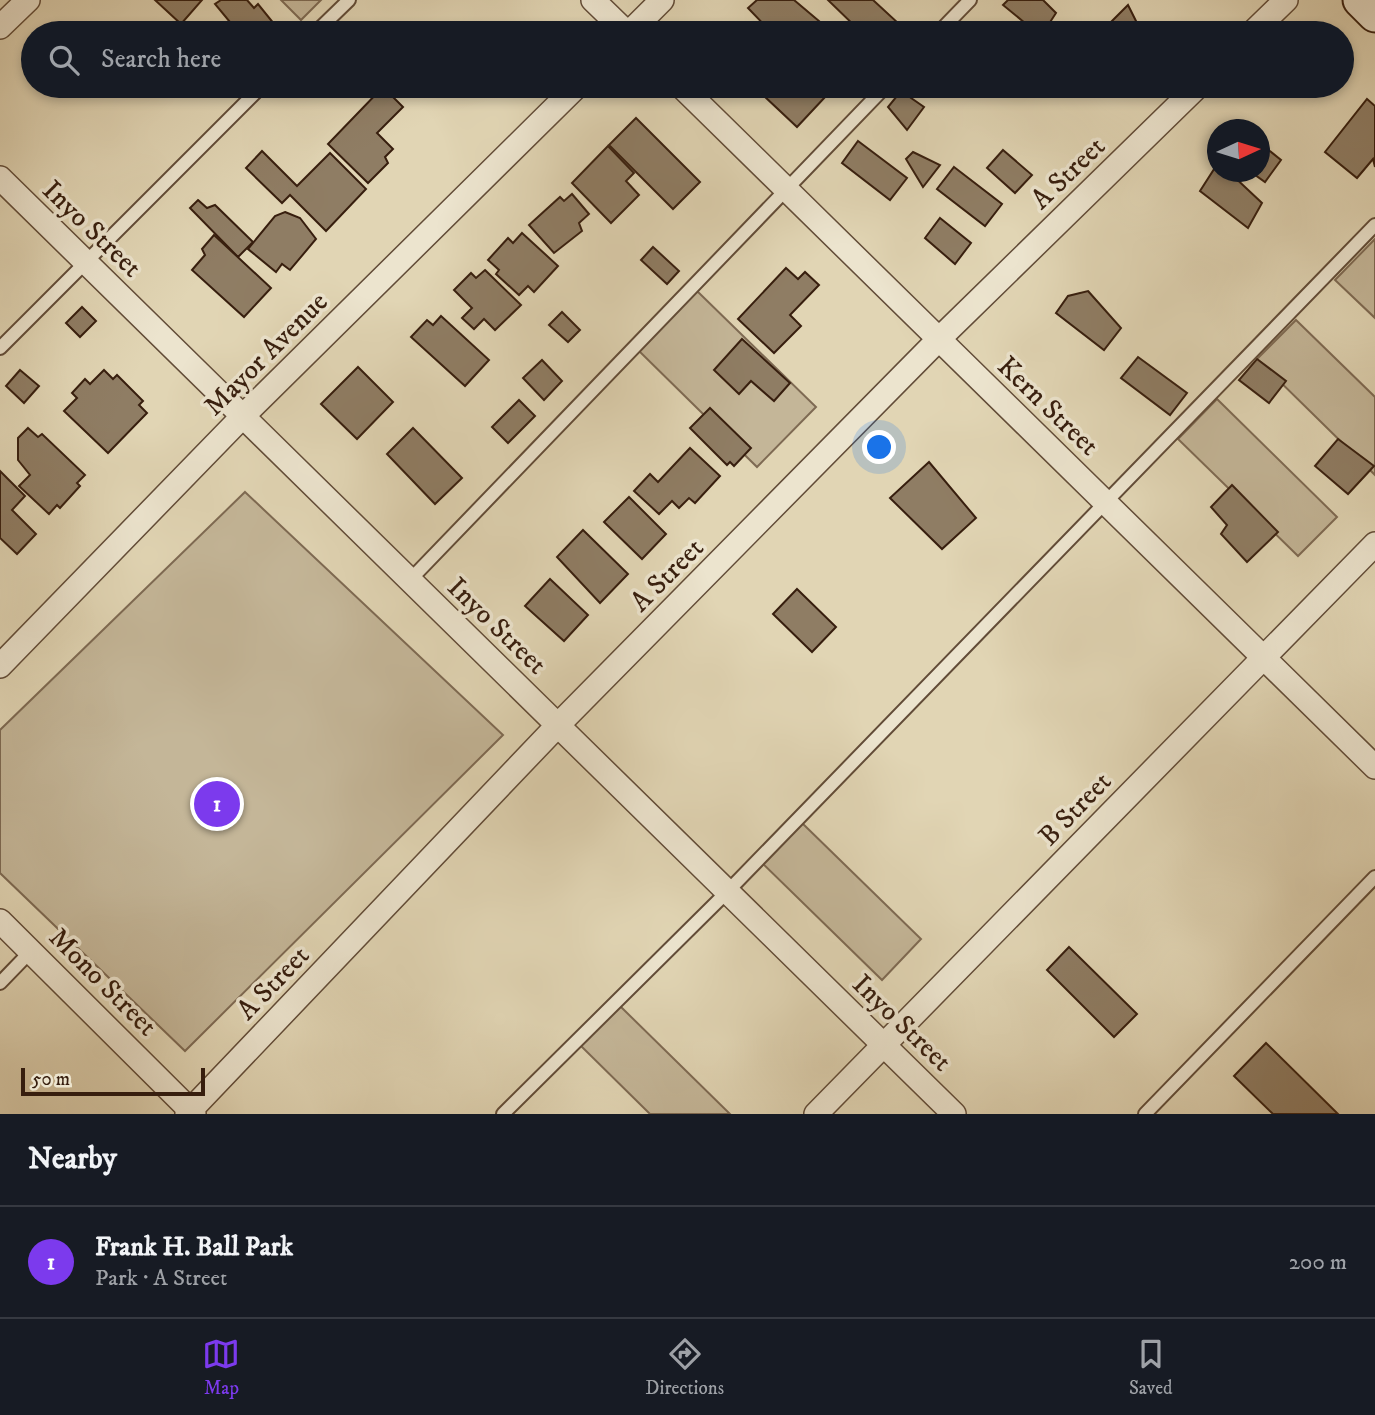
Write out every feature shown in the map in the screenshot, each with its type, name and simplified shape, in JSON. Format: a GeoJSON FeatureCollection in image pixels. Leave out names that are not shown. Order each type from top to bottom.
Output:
{"type":"FeatureCollection","features":[{"type":"Feature","properties":{"kind":"main road"},"geometry":{"type":"LineString","coordinates":[[1360,0],[1375,15]]}},
{"type":"Feature","properties":{"kind":"street"},"geometry":{"type":"LineString","coordinates":[[0,27],[28,0]]}},
{"type":"Feature","properties":{"kind":"street"},"geometry":{"type":"LineString","coordinates":[[593,0],[615,21]]}},
{"type":"Feature","properties":{"kind":"street"},"geometry":{"type":"LineString","coordinates":[[640,21],[662,0]]}},
{"type":"Feature","properties":{"kind":"street"},"geometry":{"type":"LineString","coordinates":[[1264,21],[1286,0]]}},
{"type":"Feature","properties":{"kind":"street","name":"Mayor Avenue"},"geometry":{"type":"LineString","coordinates":[[0,666],[243,416],[564,98]]}},
{"type":"Feature","properties":{"kind":"street","name":"Kern Street"},"geometry":{"type":"LineString","coordinates":[[693,98],[1375,767]]}},
{"type":"Feature","properties":{"kind":"street","name":"A Street"},"geometry":{"type":"LineString","coordinates":[[191,1113],[558,725],[939,339],[1186,98]]}},
{"type":"Feature","properties":{"kind":"street","name":"Inyo Street"},"geometry":{"type":"LineString","coordinates":[[0,178],[954,1114]]}},
{"type":"Feature","properties":{"kind":"street","name":"B Street"},"geometry":{"type":"LineString","coordinates":[[816,1114],[1375,544]]}},
{"type":"Feature","properties":{"kind":"street","name":"Mono Street"},"geometry":{"type":"LineString","coordinates":[[0,921],[191,1113]]}},
{"type":"Feature","properties":{"kind":"lane"},"geometry":{"type":"LineString","coordinates":[[327,21],[349,0]]}},
{"type":"Feature","properties":{"kind":"lane"},"geometry":{"type":"LineString","coordinates":[[949,21],[970,0]]}},
{"type":"Feature","properties":{"kind":"lane"},"geometry":{"type":"LineString","coordinates":[[0,348],[250,98]]}},
{"type":"Feature","properties":{"kind":"lane"},"geometry":{"type":"LineString","coordinates":[[410,580],[874,98]]}},
{"type":"Feature","properties":{"kind":"lane"},"geometry":{"type":"LineString","coordinates":[[503,1114],[727,891],[1375,225]]}},
{"type":"Feature","properties":{"kind":"lane"},"geometry":{"type":"LineString","coordinates":[[1145,1114],[1375,877]]}},
{"type":"Feature","properties":{"kind":"lane"},"geometry":{"type":"LineString","coordinates":[[0,983],[32,951]]}},
{"type":"Feature","properties":{"kind":"shaded area"},"geometry":{"type":"Polygon","coordinates":[[[281,0],[321,0],[301,20],[281,0]]]}},
{"type":"Feature","properties":{"kind":"shaded area"},"geometry":{"type":"Polygon","coordinates":[[[1375,239],[1375,318],[1335,280],[1375,239]]]}},
{"type":"Feature","properties":{"kind":"shaded area"},"geometry":{"type":"Polygon","coordinates":[[[696,290],[816,407],[757,467],[637,349],[696,290]]]}},
{"type":"Feature","properties":{"kind":"shaded area"},"geometry":{"type":"Polygon","coordinates":[[[1296,320],[1375,397],[1375,475],[1257,359],[1296,320]]]}},
{"type":"Feature","properties":{"kind":"shaded area"},"geometry":{"type":"Polygon","coordinates":[[[1217,399],[1337,517],[1298,556],[1178,439],[1217,399]]]}},
{"type":"Feature","properties":{"kind":"shaded area"},"geometry":{"type":"Polygon","coordinates":[[[245,492],[503,735],[185,1051],[0,873],[0,730],[245,492]]]}},
{"type":"Feature","properties":{"kind":"shaded area"},"geometry":{"type":"Polygon","coordinates":[[[801,822],[921,939],[882,980],[761,862],[801,822]]]}},
{"type":"Feature","properties":{"kind":"shaded area"},"geometry":{"type":"Polygon","coordinates":[[[620,1006],[730,1114],[650,1114],[581,1046],[620,1006]]]}},
{"type":"Feature","properties":{"kind":"building"},"geometry":{"type":"Polygon","coordinates":[[[155,0],[202,0],[184,21],[178,21],[155,0]]]}},
{"type":"Feature","properties":{"kind":"building"},"geometry":{"type":"Polygon","coordinates":[[[221,0],[247,0],[254,8],[258,4],[272,21],[229,21],[215,4],[221,0]]]}},
{"type":"Feature","properties":{"kind":"building"},"geometry":{"type":"Polygon","coordinates":[[[757,0],[794,0],[819,21],[760,21],[748,8],[757,0]]]}},
{"type":"Feature","properties":{"kind":"building"},"geometry":{"type":"Polygon","coordinates":[[[828,0],[873,0],[896,21],[850,21],[828,0]]]}},
{"type":"Feature","properties":{"kind":"building"},"geometry":{"type":"Polygon","coordinates":[[[1008,0],[1043,0],[1056,13],[1051,21],[1023,21],[1003,5],[1008,0]]]}},
{"type":"Feature","properties":{"kind":"building"},"geometry":{"type":"Polygon","coordinates":[[[1128,5],[1136,21],[1112,21],[1128,5]]]}},
{"type":"Feature","properties":{"kind":"building"},"geometry":{"type":"Polygon","coordinates":[[[372,98],[394,98],[403,107],[377,133],[393,149],[385,157],[388,163],[368,183],[328,144],[372,98]]]}},
{"type":"Feature","properties":{"kind":"building"},"geometry":{"type":"Polygon","coordinates":[[[766,98],[824,98],[797,127],[766,98]]]}},
{"type":"Feature","properties":{"kind":"building"},"geometry":{"type":"Polygon","coordinates":[[[895,98],[911,98],[924,107],[907,130],[888,107],[895,98]]]}},
{"type":"Feature","properties":{"kind":"building"},"geometry":{"type":"Polygon","coordinates":[[[1367,99],[1375,106],[1375,167],[1373,159],[1357,178],[1325,152],[1367,99]]]}},
{"type":"Feature","properties":{"kind":"building"},"geometry":{"type":"Polygon","coordinates":[[[636,118],[700,182],[673,209],[609,145],[636,118]]]}},
{"type":"Feature","properties":{"kind":"building"},"geometry":{"type":"Polygon","coordinates":[[[858,141],[907,178],[890,200],[842,163],[858,141]]]}},
{"type":"Feature","properties":{"kind":"building"},"geometry":{"type":"Polygon","coordinates":[[[608,146],[634,173],[626,181],[639,195],[611,223],[572,183],[608,146]]]}},
{"type":"Feature","properties":{"kind":"building"},"geometry":{"type":"Polygon","coordinates":[[[1003,150],[1032,175],[1015,193],[987,168],[1003,150]]]}},
{"type":"Feature","properties":{"kind":"building"},"geometry":{"type":"Polygon","coordinates":[[[262,151],[297,186],[330,153],[366,189],[326,231],[290,195],[282,203],[246,168],[262,151]]]}},
{"type":"Feature","properties":{"kind":"building"},"geometry":{"type":"Polygon","coordinates":[[[1270,151],[1281,160],[1270,175],[1270,151]]]}},
{"type":"Feature","properties":{"kind":"building"},"geometry":{"type":"Polygon","coordinates":[[[913,152],[940,165],[923,187],[906,159],[913,152]]]}},
{"type":"Feature","properties":{"kind":"building"},"geometry":{"type":"Polygon","coordinates":[[[954,167],[1002,204],[985,226],[937,189],[954,167]]]}},
{"type":"Feature","properties":{"kind":"building"},"geometry":{"type":"Polygon","coordinates":[[[1207,180],[1240,182],[1262,203],[1248,228],[1200,191],[1207,180]]]}},
{"type":"Feature","properties":{"kind":"building"},"geometry":{"type":"Polygon","coordinates":[[[572,194],[589,214],[579,223],[582,231],[554,253],[529,225],[560,197],[564,201],[572,194]]]}},
{"type":"Feature","properties":{"kind":"building"},"geometry":{"type":"Polygon","coordinates":[[[198,200],[207,208],[215,205],[253,242],[238,257],[190,208],[198,200]]]}},
{"type":"Feature","properties":{"kind":"building"},"geometry":{"type":"Polygon","coordinates":[[[285,212],[300,218],[316,239],[290,270],[282,264],[276,272],[248,249],[275,216],[285,212]]]}},
{"type":"Feature","properties":{"kind":"building"},"geometry":{"type":"Polygon","coordinates":[[[940,218],[971,243],[955,264],[925,238],[940,218]]]}},
{"type":"Feature","properties":{"kind":"building"},"geometry":{"type":"Polygon","coordinates":[[[522,233],[558,266],[534,292],[528,286],[519,295],[496,274],[499,270],[488,260],[508,238],[513,243],[522,233]]]}},
{"type":"Feature","properties":{"kind":"building"},"geometry":{"type":"Polygon","coordinates":[[[214,235],[271,288],[244,317],[192,270],[205,255],[202,249],[214,235]]]}},
{"type":"Feature","properties":{"kind":"building"},"geometry":{"type":"Polygon","coordinates":[[[653,247],[679,271],[667,284],[641,260],[653,247]]]}},
{"type":"Feature","properties":{"kind":"building"},"geometry":{"type":"Polygon","coordinates":[[[786,268],[798,279],[805,272],[819,285],[790,315],[801,326],[774,353],[738,319],[786,268]]]}},
{"type":"Feature","properties":{"kind":"building"},"geometry":{"type":"Polygon","coordinates":[[[485,270],[521,305],[495,330],[484,319],[474,329],[462,318],[472,308],[454,290],[471,273],[476,278],[485,270]]]}},
{"type":"Feature","properties":{"kind":"building"},"geometry":{"type":"Polygon","coordinates":[[[1088,291],[1121,328],[1104,350],[1056,313],[1068,296],[1088,291]]]}},
{"type":"Feature","properties":{"kind":"building"},"geometry":{"type":"Polygon","coordinates":[[[82,307],[96,321],[80,337],[66,323],[82,307]]]}},
{"type":"Feature","properties":{"kind":"building"},"geometry":{"type":"Polygon","coordinates":[[[562,312],[580,330],[568,342],[549,325],[562,312]]]}},
{"type":"Feature","properties":{"kind":"building"},"geometry":{"type":"Polygon","coordinates":[[[441,316],[489,360],[465,386],[411,337],[427,320],[433,325],[441,316]]]}},
{"type":"Feature","properties":{"kind":"building"},"geometry":{"type":"Polygon","coordinates":[[[742,339],[790,383],[774,401],[751,381],[739,394],[714,370],[742,339]]]}},
{"type":"Feature","properties":{"kind":"building"},"geometry":{"type":"Polygon","coordinates":[[[1138,357],[1187,393],[1170,415],[1121,378],[1138,357]]]}},
{"type":"Feature","properties":{"kind":"building"},"geometry":{"type":"Polygon","coordinates":[[[1257,359],[1286,381],[1269,403],[1239,380],[1257,359]]]}},
{"type":"Feature","properties":{"kind":"building"},"geometry":{"type":"Polygon","coordinates":[[[542,360],[562,381],[544,400],[523,378],[542,360]]]}},
{"type":"Feature","properties":{"kind":"building"},"geometry":{"type":"Polygon","coordinates":[[[358,367],[393,402],[357,439],[321,404],[358,367]]]}},
{"type":"Feature","properties":{"kind":"building"},"geometry":{"type":"Polygon","coordinates":[[[20,370],[39,386],[24,403],[6,386],[20,370]]]}},
{"type":"Feature","properties":{"kind":"building"},"geometry":{"type":"Polygon","coordinates":[[[104,370],[113,379],[117,375],[143,401],[139,405],[147,413],[108,453],[64,411],[77,398],[72,393],[85,379],[90,384],[104,370]]]}},
{"type":"Feature","properties":{"kind":"building"},"geometry":{"type":"Polygon","coordinates":[[[519,400],[535,416],[508,443],[492,427],[519,400]]]}},
{"type":"Feature","properties":{"kind":"building"},"geometry":{"type":"Polygon","coordinates":[[[710,408],[751,448],[734,466],[730,462],[727,465],[690,428],[710,408]]]}},
{"type":"Feature","properties":{"kind":"building"},"geometry":{"type":"Polygon","coordinates":[[[28,428],[38,437],[42,434],[85,475],[77,483],[80,486],[60,508],[57,505],[49,514],[19,486],[30,475],[18,460],[18,438],[28,428]]]}},
{"type":"Feature","properties":{"kind":"building"},"geometry":{"type":"Polygon","coordinates":[[[413,428],[462,478],[435,504],[387,454],[413,428]]]}},
{"type":"Feature","properties":{"kind":"building"},"geometry":{"type":"Polygon","coordinates":[[[1338,439],[1374,466],[1348,494],[1315,466],[1338,439]]]}},
{"type":"Feature","properties":{"kind":"building"},"geometry":{"type":"Polygon","coordinates":[[[690,448],[720,476],[695,503],[689,498],[679,508],[672,501],[659,514],[634,491],[650,474],[658,482],[690,448]]]}},
{"type":"Feature","properties":{"kind":"building"},"geometry":{"type":"Polygon","coordinates":[[[929,462],[976,518],[942,549],[890,498],[929,462]]]}},
{"type":"Feature","properties":{"kind":"building"},"geometry":{"type":"Polygon","coordinates":[[[0,471],[25,496],[12,510],[36,534],[17,554],[0,538],[0,471]]]}},
{"type":"Feature","properties":{"kind":"building"},"geometry":{"type":"Polygon","coordinates":[[[1232,485],[1278,532],[1247,562],[1221,534],[1227,525],[1211,507],[1232,485]]]}},
{"type":"Feature","properties":{"kind":"building"},"geometry":{"type":"Polygon","coordinates":[[[629,497],[666,534],[642,559],[604,522],[629,497]]]}},
{"type":"Feature","properties":{"kind":"building"},"geometry":{"type":"Polygon","coordinates":[[[583,530],[628,574],[600,603],[557,557],[583,530]]]}},
{"type":"Feature","properties":{"kind":"building"},"geometry":{"type":"Polygon","coordinates":[[[550,579],[588,615],[564,641],[525,606],[550,579]]]}},
{"type":"Feature","properties":{"kind":"building"},"geometry":{"type":"Polygon","coordinates":[[[797,589],[836,627],[812,652],[773,614],[797,589]]]}},
{"type":"Feature","properties":{"kind":"building"},"geometry":{"type":"Polygon","coordinates":[[[1069,947],[1137,1014],[1114,1037],[1047,970],[1069,947]]]}},
{"type":"Feature","properties":{"kind":"building"},"geometry":{"type":"Polygon","coordinates":[[[1266,1043],[1338,1114],[1273,1114],[1234,1076],[1266,1043]]]}},
{"type":"Feature","properties":{"kind":"place","name":"Frank H. Ball Park"},"geometry":{"type":"Point","coordinates":[217,804]}}]}
